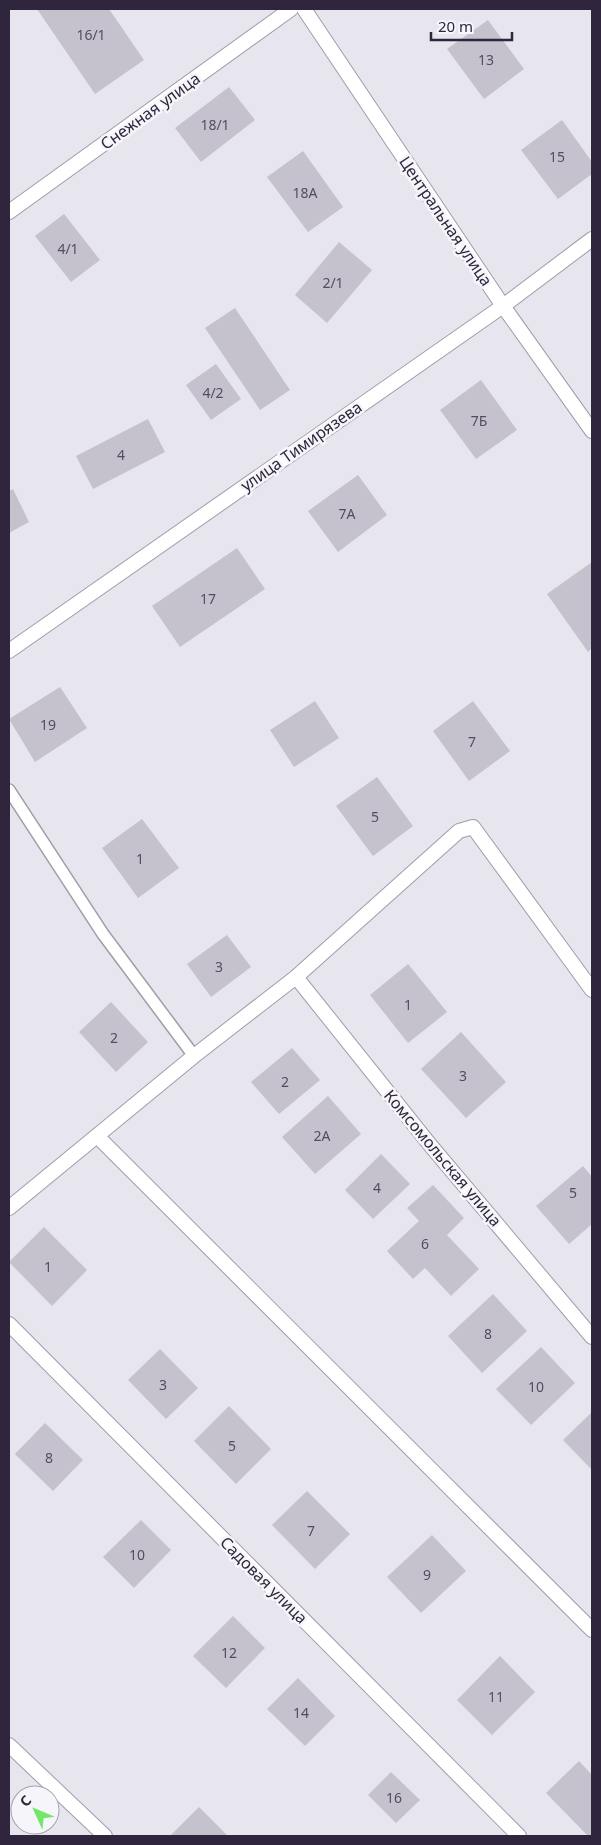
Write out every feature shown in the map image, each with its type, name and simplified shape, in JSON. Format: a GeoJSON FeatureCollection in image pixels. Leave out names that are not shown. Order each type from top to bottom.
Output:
{"type":"FeatureCollection","features":[{"type":"Feature","properties":{"kind":"street","name":"Снежная улица"},"geometry":{"type":"LineString","coordinates":[[9,212],[291,9]]}},
{"type":"Feature","properties":{"kind":"street","name":"Центральная улица"},"geometry":{"type":"LineString","coordinates":[[304,9],[503,306],[592,431]]}},
{"type":"Feature","properties":{"kind":"street","name":"улица Тимирязева"},"geometry":{"type":"LineString","coordinates":[[9,651],[503,306],[592,239]]}},
{"type":"Feature","properties":{"kind":"street"},"geometry":{"type":"LineString","coordinates":[[9,1208],[194,1056],[296,977],[459,831],[473,827],[592,990]]}},
{"type":"Feature","properties":{"kind":"street","name":"Комсомольская улица"},"geometry":{"type":"LineString","coordinates":[[296,977],[431,1146],[592,1337]]}},
{"type":"Feature","properties":{"kind":"street"},"geometry":{"type":"LineString","coordinates":[[97,1136],[592,1630]]}},
{"type":"Feature","properties":{"kind":"street","name":"Садовая улица"},"geometry":{"type":"LineString","coordinates":[[9,1324],[519,1836]]}},
{"type":"Feature","properties":{"kind":"street"},"geometry":{"type":"LineString","coordinates":[[9,1745],[105,1836]]}},
{"type":"Feature","properties":{"kind":"lane"},"geometry":{"type":"LineString","coordinates":[[9,790],[103,934],[194,1056]]}},
{"type":"Feature","properties":{"kind":"building"},"geometry":{"type":"Polygon","coordinates":[[[37,9],[109,9],[144,60],[95,94],[37,9]]]}},
{"type":"Feature","properties":{"kind":"building"},"geometry":{"type":"Polygon","coordinates":[[[488,20],[524,69],[484,99],[447,49],[488,20]]]}},
{"type":"Feature","properties":{"kind":"building"},"geometry":{"type":"Polygon","coordinates":[[[229,87],[255,120],[201,162],[175,128],[229,87]]]}},
{"type":"Feature","properties":{"kind":"building"},"geometry":{"type":"Polygon","coordinates":[[[562,120],[592,162],[592,174],[558,199],[521,150],[562,120]]]}},
{"type":"Feature","properties":{"kind":"building"},"geometry":{"type":"Polygon","coordinates":[[[303,151],[343,207],[308,232],[267,177],[303,151]]]}},
{"type":"Feature","properties":{"kind":"building"},"geometry":{"type":"Polygon","coordinates":[[[64,214],[100,260],[71,282],[35,236],[64,214]]]}},
{"type":"Feature","properties":{"kind":"building"},"geometry":{"type":"Polygon","coordinates":[[[339,242],[372,270],[327,323],[295,295],[339,242]]]}},
{"type":"Feature","properties":{"kind":"building"},"geometry":{"type":"Polygon","coordinates":[[[235,308],[290,390],[260,410],[205,328],[235,308]]]}},
{"type":"Feature","properties":{"kind":"building"},"geometry":{"type":"Polygon","coordinates":[[[216,364],[241,399],[211,420],[186,385],[216,364]]]}},
{"type":"Feature","properties":{"kind":"building"},"geometry":{"type":"Polygon","coordinates":[[[481,380],[517,430],[476,459],[440,410],[481,380]]]}},
{"type":"Feature","properties":{"kind":"building"},"geometry":{"type":"Polygon","coordinates":[[[148,419],[165,452],[93,489],[76,456],[148,419]]]}},
{"type":"Feature","properties":{"kind":"building"},"geometry":{"type":"Polygon","coordinates":[[[358,475],[387,515],[338,552],[308,511],[358,475]]]}},
{"type":"Feature","properties":{"kind":"building"},"geometry":{"type":"Polygon","coordinates":[[[13,489],[29,522],[9,533],[9,491],[13,489]]]}},
{"type":"Feature","properties":{"kind":"building"},"geometry":{"type":"Polygon","coordinates":[[[237,548],[265,589],[180,647],[152,606],[237,548]]]}},
{"type":"Feature","properties":{"kind":"building"},"geometry":{"type":"Polygon","coordinates":[[[592,562],[592,648],[588,652],[547,594],[592,562]]]}},
{"type":"Feature","properties":{"kind":"building"},"geometry":{"type":"Polygon","coordinates":[[[60,687],[87,728],[35,762],[9,719],[60,687]]]}},
{"type":"Feature","properties":{"kind":"building"},"geometry":{"type":"Polygon","coordinates":[[[315,701],[339,738],[294,767],[270,730],[315,701]]]}},
{"type":"Feature","properties":{"kind":"building"},"geometry":{"type":"Polygon","coordinates":[[[473,701],[510,751],[469,781],[433,731],[473,701]]]}},
{"type":"Feature","properties":{"kind":"building"},"geometry":{"type":"Polygon","coordinates":[[[377,777],[413,826],[373,856],[336,806],[377,777]]]}},
{"type":"Feature","properties":{"kind":"building"},"geometry":{"type":"Polygon","coordinates":[[[142,819],[179,868],[138,898],[102,848],[142,819]]]}},
{"type":"Feature","properties":{"kind":"building"},"geometry":{"type":"Polygon","coordinates":[[[227,935],[251,967],[211,997],[187,964],[227,935]]]}},
{"type":"Feature","properties":{"kind":"building"},"geometry":{"type":"Polygon","coordinates":[[[408,964],[447,1012],[408,1043],[370,995],[408,964]]]}},
{"type":"Feature","properties":{"kind":"building"},"geometry":{"type":"Polygon","coordinates":[[[111,1002],[148,1042],[116,1072],[79,1032],[111,1002]]]}},
{"type":"Feature","properties":{"kind":"building"},"geometry":{"type":"Polygon","coordinates":[[[461,1032],[506,1082],[466,1118],[421,1069],[461,1032]]]}},
{"type":"Feature","properties":{"kind":"building"},"geometry":{"type":"Polygon","coordinates":[[[292,1048],[320,1080],[279,1114],[251,1082],[292,1048]]]}},
{"type":"Feature","properties":{"kind":"building"},"geometry":{"type":"Polygon","coordinates":[[[328,1096],[361,1134],[315,1174],[282,1137],[328,1096]]]}},
{"type":"Feature","properties":{"kind":"building"},"geometry":{"type":"Polygon","coordinates":[[[381,1154],[410,1184],[373,1219],[345,1190],[381,1154]]]}},
{"type":"Feature","properties":{"kind":"building"},"geometry":{"type":"Polygon","coordinates":[[[583,1166],[592,1177],[592,1224],[569,1244],[536,1206],[583,1166]]]}},
{"type":"Feature","properties":{"kind":"building"},"geometry":{"type":"Polygon","coordinates":[[[433,1185],[464,1218],[447,1235],[479,1269],[451,1296],[425,1268],[413,1279],[387,1251],[419,1221],[407,1208],[433,1185]]]}},
{"type":"Feature","properties":{"kind":"building"},"geometry":{"type":"Polygon","coordinates":[[[44,1227],[87,1270],[52,1306],[9,1262],[44,1227]]]}},
{"type":"Feature","properties":{"kind":"building"},"geometry":{"type":"Polygon","coordinates":[[[493,1294],[527,1331],[482,1373],[448,1336],[493,1294]]]}},
{"type":"Feature","properties":{"kind":"building"},"geometry":{"type":"Polygon","coordinates":[[[541,1347],[575,1383],[531,1425],[496,1389],[541,1347]]]}},
{"type":"Feature","properties":{"kind":"building"},"geometry":{"type":"Polygon","coordinates":[[[160,1349],[198,1388],[166,1419],[128,1380],[160,1349]]]}},
{"type":"Feature","properties":{"kind":"building"},"geometry":{"type":"Polygon","coordinates":[[[229,1406],[271,1449],[236,1484],[194,1441],[229,1406]]]}},
{"type":"Feature","properties":{"kind":"building"},"geometry":{"type":"Polygon","coordinates":[[[592,1412],[592,1470],[563,1440],[592,1412]]]}},
{"type":"Feature","properties":{"kind":"building"},"geometry":{"type":"Polygon","coordinates":[[[45,1423],[83,1460],[53,1491],[15,1454],[45,1423]]]}},
{"type":"Feature","properties":{"kind":"building"},"geometry":{"type":"Polygon","coordinates":[[[307,1491],[350,1534],[315,1569],[272,1525],[307,1491]]]}},
{"type":"Feature","properties":{"kind":"building"},"geometry":{"type":"Polygon","coordinates":[[[141,1520],[171,1550],[134,1588],[103,1557],[141,1520]]]}},
{"type":"Feature","properties":{"kind":"building"},"geometry":{"type":"Polygon","coordinates":[[[432,1535],[466,1571],[421,1613],[387,1577],[432,1535]]]}},
{"type":"Feature","properties":{"kind":"building"},"geometry":{"type":"Polygon","coordinates":[[[233,1616],[265,1648],[226,1688],[193,1656],[233,1616]]]}},
{"type":"Feature","properties":{"kind":"building"},"geometry":{"type":"Polygon","coordinates":[[[500,1656],[535,1692],[492,1735],[457,1700],[500,1656]]]}},
{"type":"Feature","properties":{"kind":"building"},"geometry":{"type":"Polygon","coordinates":[[[298,1678],[335,1716],[305,1746],[267,1709],[298,1678]]]}},
{"type":"Feature","properties":{"kind":"building"},"geometry":{"type":"Polygon","coordinates":[[[579,1761],[592,1775],[591,1836],[588,1836],[546,1793],[579,1761]]]}},
{"type":"Feature","properties":{"kind":"building"},"geometry":{"type":"Polygon","coordinates":[[[391,1772],[420,1800],[396,1823],[368,1795],[391,1772]]]}},
{"type":"Feature","properties":{"kind":"building"},"geometry":{"type":"Polygon","coordinates":[[[199,1807],[228,1836],[170,1836],[199,1807]]]}}]}
